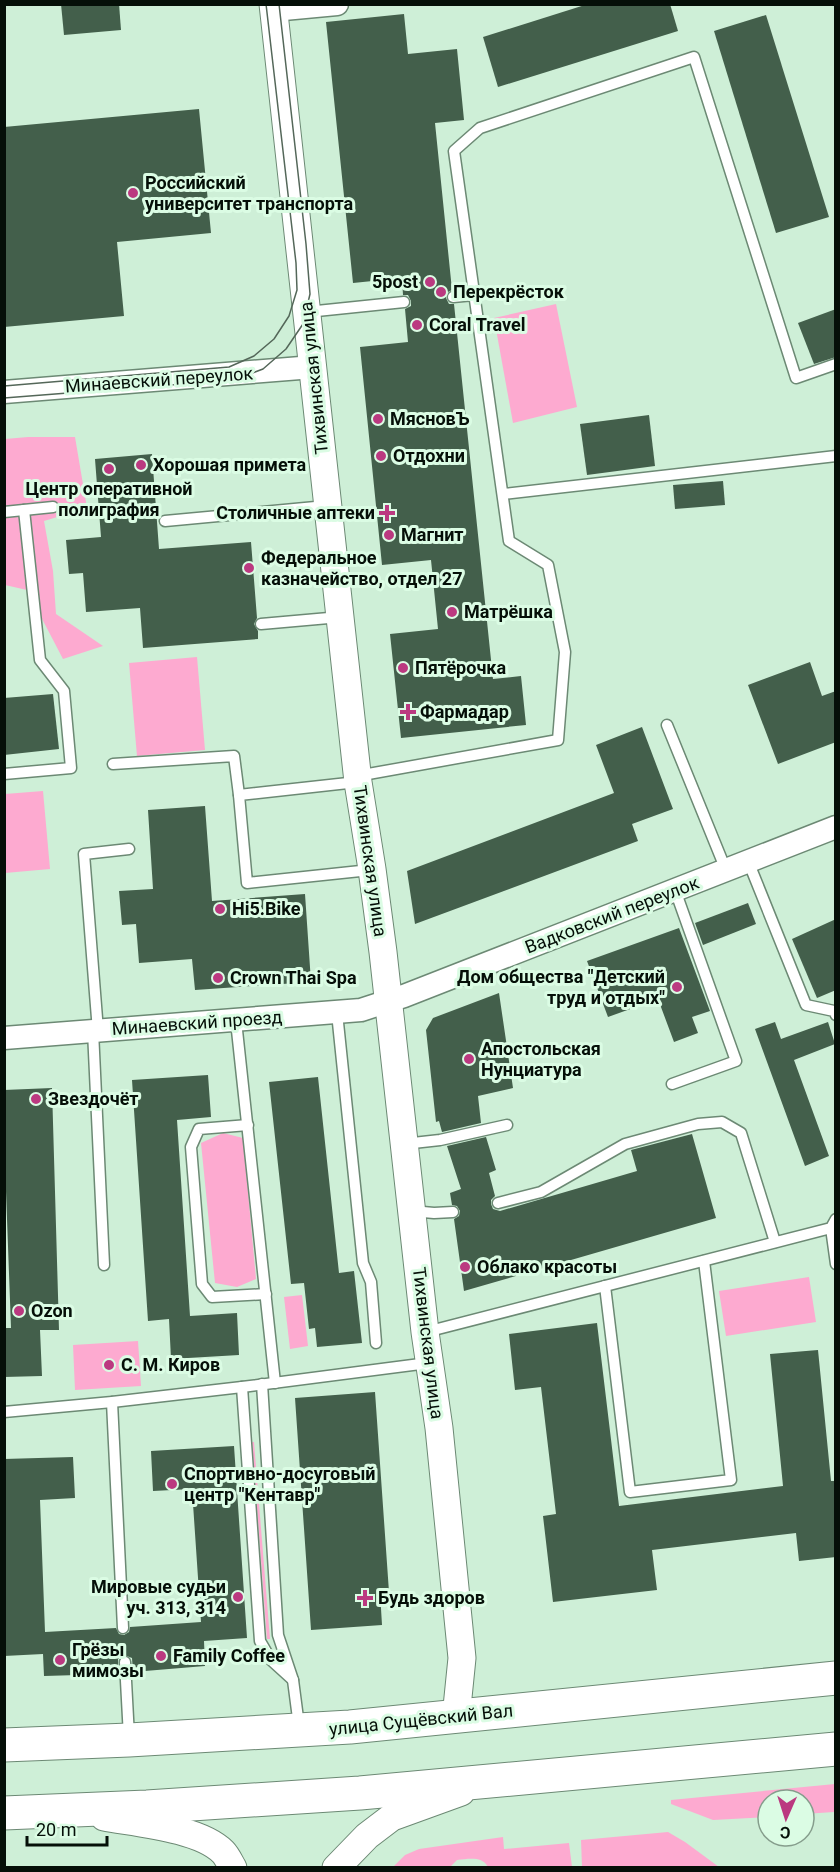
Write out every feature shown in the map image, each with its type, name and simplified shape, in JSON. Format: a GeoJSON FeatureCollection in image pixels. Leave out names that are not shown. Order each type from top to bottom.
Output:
{"type":"FeatureCollection","features":[{"type":"Feature","properties":{"kind":"main road","name":"улица Сущёвский Вал"},"geometry":{"type":"LineString","coordinates":[[4,1745],[350,1728],[836,1678]]}},
{"type":"Feature","properties":{"kind":"main road"},"geometry":{"type":"LineString","coordinates":[[4,1813],[73,1812],[348,1794],[836,1749]]}},
{"type":"Feature","properties":{"kind":"street"},"geometry":{"type":"LineString","coordinates":[[273,7],[337,4]]}},
{"type":"Feature","properties":{"kind":"street","name":"Тихвинская улица"},"geometry":{"type":"LineString","coordinates":[[273,7],[357,779],[372,869],[425,1332],[439,1428],[462,1658],[456,1717]]}},
{"type":"Feature","properties":{"kind":"street","name":"Минаевский переулок"},"geometry":{"type":"LineString","coordinates":[[4,392],[313,368]]}},
{"type":"Feature","properties":{"kind":"street","name":"Вадковский переулок"},"geometry":{"type":"LineString","coordinates":[[388,1001],[836,827]]}},
{"type":"Feature","properties":{"kind":"street","name":"Минаевский проезд"},"geometry":{"type":"LineString","coordinates":[[4,1038],[337,1013],[361,1010],[388,1001]]}},
{"type":"Feature","properties":{"kind":"street"},"geometry":{"type":"LineString","coordinates":[[336,1868],[367,1836],[392,1817],[499,1780]]}},
{"type":"Feature","properties":{"kind":"street"},"geometry":{"type":"LineString","coordinates":[[73,1812],[173,1830],[201,1838],[223,1852],[233,1868]]}},
{"type":"Feature","properties":{"kind":"lane"},"geometry":{"type":"LineString","coordinates":[[239,795],[357,779],[558,740],[566,652],[548,565],[509,542],[454,151],[480,128],[694,57],[796,378],[836,364]]}},
{"type":"Feature","properties":{"kind":"lane"},"geometry":{"type":"LineString","coordinates":[[453,297],[474,295]]}},
{"type":"Feature","properties":{"kind":"lane"},"geometry":{"type":"LineString","coordinates":[[306,312],[404,302]]}},
{"type":"Feature","properties":{"kind":"lane"},"geometry":{"type":"LineString","coordinates":[[502,494],[836,456]]}},
{"type":"Feature","properties":{"kind":"lane"},"geometry":{"type":"LineString","coordinates":[[165,521],[328,506]]}},
{"type":"Feature","properties":{"kind":"lane"},"geometry":{"type":"LineString","coordinates":[[4,512],[53,507]]}},
{"type":"Feature","properties":{"kind":"lane"},"geometry":{"type":"LineString","coordinates":[[4,774],[71,768],[64,691],[40,660],[24,510]]}},
{"type":"Feature","properties":{"kind":"lane"},"geometry":{"type":"LineString","coordinates":[[261,624],[340,617]]}},
{"type":"Feature","properties":{"kind":"lane"},"geometry":{"type":"LineString","coordinates":[[667,725],[726,870]]}},
{"type":"Feature","properties":{"kind":"lane"},"geometry":{"type":"LineString","coordinates":[[113,764],[234,756],[247,883],[372,869]]}},
{"type":"Feature","properties":{"kind":"lane"},"geometry":{"type":"LineString","coordinates":[[104,1265],[96,1031],[84,854],[129,849]]}},
{"type":"Feature","properties":{"kind":"lane"},"geometry":{"type":"LineString","coordinates":[[748,861],[806,1005],[834,1011],[836,1015]]}},
{"type":"Feature","properties":{"kind":"lane"},"geometry":{"type":"LineString","coordinates":[[672,1084],[736,1061],[675,890]]}},
{"type":"Feature","properties":{"kind":"lane"},"geometry":{"type":"LineString","coordinates":[[337,1013],[363,1263],[370,1282],[376,1343]]}},
{"type":"Feature","properties":{"kind":"lane"},"geometry":{"type":"LineString","coordinates":[[236,1021],[274,1383]]}},
{"type":"Feature","properties":{"kind":"lane"},"geometry":{"type":"LineString","coordinates":[[498,1203],[541,1192],[625,1144],[698,1124],[722,1122],[741,1133],[775,1242]]}},
{"type":"Feature","properties":{"kind":"lane"},"geometry":{"type":"LineString","coordinates":[[248,1125],[199,1129],[191,1147],[201,1284],[212,1297],[266,1294]]}},
{"type":"Feature","properties":{"kind":"lane"},"geometry":{"type":"LineString","coordinates":[[404,1144],[440,1140],[507,1125]]}},
{"type":"Feature","properties":{"kind":"lane"},"geometry":{"type":"LineString","coordinates":[[412,1211],[453,1212]]}},
{"type":"Feature","properties":{"kind":"lane"},"geometry":{"type":"LineString","coordinates":[[425,1332],[704,1261],[833,1224],[836,1264]]}},
{"type":"Feature","properties":{"kind":"lane"},"geometry":{"type":"LineString","coordinates":[[605,1286],[630,1492],[731,1480],[704,1261]]}},
{"type":"Feature","properties":{"kind":"lane"},"geometry":{"type":"LineString","coordinates":[[4,1412],[112,1402],[430,1363]]}},
{"type":"Feature","properties":{"kind":"lane"},"geometry":{"type":"LineString","coordinates":[[262,1384],[278,1635],[293,1680],[299,1731]]}},
{"type":"Feature","properties":{"kind":"lane"},"geometry":{"type":"LineString","coordinates":[[242,1387],[261,1641],[271,1660],[293,1680]]}},
{"type":"Feature","properties":{"kind":"lane"},"geometry":{"type":"LineString","coordinates":[[112,1402],[123,1628]]}},
{"type":"Feature","properties":{"kind":"lane"},"geometry":{"type":"LineString","coordinates":[[125,1662],[129,1740]]}},
{"type":"Feature","properties":{"kind":"shaded area"},"geometry":{"type":"Polygon","coordinates":[[[556,304],[577,407],[513,423],[494,318],[556,304]]]}},
{"type":"Feature","properties":{"kind":"shaded area"},"geometry":{"type":"Polygon","coordinates":[[[75,437],[87,508],[44,521],[53,571],[56,614],[103,646],[63,659],[27,590],[5,585],[5,439],[75,437]]]}},
{"type":"Feature","properties":{"kind":"shaded area"},"geometry":{"type":"Polygon","coordinates":[[[197,657],[205,750],[137,756],[129,663],[197,657]]]}},
{"type":"Feature","properties":{"kind":"shaded area"},"geometry":{"type":"Polygon","coordinates":[[[43,791],[50,869],[5,873],[5,794],[43,791]]]}},
{"type":"Feature","properties":{"kind":"shaded area"},"geometry":{"type":"Polygon","coordinates":[[[223,1133],[243,1138],[256,1279],[237,1287],[215,1283],[201,1143],[223,1133]]]}},
{"type":"Feature","properties":{"kind":"shaded area"},"geometry":{"type":"Polygon","coordinates":[[[809,1277],[816,1322],[726,1336],[719,1291],[809,1277]]]}},
{"type":"Feature","properties":{"kind":"shaded area"},"geometry":{"type":"Polygon","coordinates":[[[302,1295],[308,1346],[290,1349],[284,1297],[302,1295]]]}},
{"type":"Feature","properties":{"kind":"shaded area"},"geometry":{"type":"Polygon","coordinates":[[[138,1341],[141,1386],[75,1390],[73,1345],[138,1341]]]}},
{"type":"Feature","properties":{"kind":"shaded area"},"geometry":{"type":"Polygon","coordinates":[[[252,1442],[254,1442],[270,1639],[267,1639],[252,1442]]]}},
{"type":"Feature","properties":{"kind":"shaded area"},"geometry":{"type":"Polygon","coordinates":[[[835,1784],[834,1812],[816,1813],[816,1788],[794,1788],[835,1784]]]}},
{"type":"Feature","properties":{"kind":"shaded area"},"geometry":{"type":"Polygon","coordinates":[[[756,1792],[756,1818],[713,1820],[671,1804],[671,1800],[756,1792]]]}},
{"type":"Feature","properties":{"kind":"shaded area"},"geometry":{"type":"Polygon","coordinates":[[[668,1832],[719,1867],[582,1867],[581,1840],[668,1832]]]}},
{"type":"Feature","properties":{"kind":"shaded area"},"geometry":{"type":"Polygon","coordinates":[[[503,1837],[504,1849],[569,1843],[572,1867],[488,1867],[482,1861],[470,1859],[457,1860],[450,1867],[393,1867],[405,1855],[419,1849],[503,1837]]]}},
{"type":"Feature","properties":{"kind":"building"},"geometry":{"type":"Polygon","coordinates":[[[61,4],[119,4],[121,30],[64,35],[61,4]]]}},
{"type":"Feature","properties":{"kind":"building"},"geometry":{"type":"Polygon","coordinates":[[[588,4],[670,4],[678,31],[498,87],[483,37],[588,4]]]}},
{"type":"Feature","properties":{"kind":"building"},"geometry":{"type":"Polygon","coordinates":[[[404,14],[408,54],[457,49],[464,120],[435,123],[452,290],[446,293],[446,298],[449,304],[454,304],[493,679],[521,676],[526,725],[401,738],[390,634],[438,629],[431,560],[382,565],[360,347],[408,342],[405,309],[411,306],[411,301],[408,295],[403,295],[402,278],[353,283],[326,22],[404,14]]]}},
{"type":"Feature","properties":{"kind":"building"},"geometry":{"type":"Polygon","coordinates":[[[766,15],[829,217],[776,233],[714,31],[766,15]]]}},
{"type":"Feature","properties":{"kind":"building"},"geometry":{"type":"Polygon","coordinates":[[[199,109],[211,233],[117,242],[124,316],[4,327],[4,127],[199,109]]]}},
{"type":"Feature","properties":{"kind":"building"},"geometry":{"type":"Polygon","coordinates":[[[836,309],[836,357],[814,364],[798,323],[836,309]]]}},
{"type":"Feature","properties":{"kind":"building"},"geometry":{"type":"Polygon","coordinates":[[[649,415],[655,466],[587,475],[580,424],[649,415]]]}},
{"type":"Feature","properties":{"kind":"building"},"geometry":{"type":"Polygon","coordinates":[[[152,454],[159,549],[251,542],[257,618],[254,624],[258,631],[258,639],[143,648],[140,608],[86,612],[83,573],[69,574],[66,540],[101,537],[95,459],[152,454]]]}},
{"type":"Feature","properties":{"kind":"building"},"geometry":{"type":"Polygon","coordinates":[[[723,481],[725,505],[675,509],[673,485],[723,481]]]}},
{"type":"Feature","properties":{"kind":"building"},"geometry":{"type":"Polygon","coordinates":[[[810,662],[822,696],[836,691],[836,742],[778,764],[748,685],[810,662]]]}},
{"type":"Feature","properties":{"kind":"building"},"geometry":{"type":"Polygon","coordinates":[[[53,694],[59,749],[4,755],[4,698],[53,694]]]}},
{"type":"Feature","properties":{"kind":"building"},"geometry":{"type":"Polygon","coordinates":[[[642,727],[673,809],[632,824],[638,841],[415,924],[407,871],[614,793],[596,745],[642,727]]]}},
{"type":"Feature","properties":{"kind":"building"},"geometry":{"type":"Polygon","coordinates":[[[205,806],[212,901],[305,894],[311,982],[195,990],[192,959],[139,963],[136,924],[122,925],[119,891],[153,889],[148,810],[205,806]]]}},
{"type":"Feature","properties":{"kind":"building"},"geometry":{"type":"Polygon","coordinates":[[[748,903],[756,924],[703,945],[695,923],[748,903]]]}},
{"type":"Feature","properties":{"kind":"building"},"geometry":{"type":"Polygon","coordinates":[[[836,919],[836,990],[817,998],[792,939],[836,919]]]}},
{"type":"Feature","properties":{"kind":"building","name":"Дом общества \"Детский труд и отдых\""},"geometry":{"type":"Polygon","coordinates":[[[679,928],[710,1011],[692,1017],[698,1033],[674,1042],[658,999],[608,1017],[587,961],[679,928]]]}},
{"type":"Feature","properties":{"kind":"building","name":"Апостольская Нунциатура"},"geometry":{"type":"Polygon","coordinates":[[[499,993],[513,1088],[478,1096],[481,1123],[442,1132],[439,1121],[436,1122],[426,1030],[433,1018],[499,993]]]}},
{"type":"Feature","properties":{"kind":"building"},"geometry":{"type":"Polygon","coordinates":[[[775,1022],[781,1039],[828,1022],[835,1044],[794,1060],[829,1156],[805,1166],[755,1029],[775,1022]]]}},
{"type":"Feature","properties":{"kind":"building"},"geometry":{"type":"Polygon","coordinates":[[[208,1075],[211,1117],[177,1120],[190,1316],[237,1313],[239,1355],[171,1359],[169,1319],[148,1321],[132,1080],[208,1075]]]}},
{"type":"Feature","properties":{"kind":"building"},"geometry":{"type":"Polygon","coordinates":[[[318,1077],[339,1273],[354,1271],[362,1343],[317,1347],[315,1328],[309,1329],[304,1283],[291,1284],[269,1082],[318,1077]]]}},
{"type":"Feature","properties":{"kind":"building"},"geometry":{"type":"Polygon","coordinates":[[[52,1088],[59,1330],[40,1330],[42,1376],[4,1377],[4,1328],[11,1328],[4,1090],[52,1088]]]}},
{"type":"Feature","properties":{"kind":"building"},"geometry":{"type":"Polygon","coordinates":[[[692,1134],[716,1218],[464,1291],[454,1219],[459,1216],[460,1211],[457,1206],[452,1205],[450,1193],[461,1189],[447,1146],[486,1137],[496,1170],[489,1173],[495,1196],[491,1204],[493,1209],[500,1211],[637,1171],[631,1150],[692,1134]]]}},
{"type":"Feature","properties":{"kind":"building"},"geometry":{"type":"Polygon","coordinates":[[[597,1323],[619,1506],[783,1486],[770,1354],[818,1350],[831,1481],[836,1481],[836,1557],[799,1561],[796,1533],[652,1550],[657,1590],[553,1602],[543,1516],[556,1514],[541,1387],[515,1390],[509,1334],[597,1323]]]}},
{"type":"Feature","properties":{"kind":"building"},"geometry":{"type":"Polygon","coordinates":[[[375,1392],[389,1592],[380,1592],[382,1625],[311,1630],[295,1398],[375,1392]]]}},
{"type":"Feature","properties":{"kind":"building"},"geometry":{"type":"Polygon","coordinates":[[[234,1446],[247,1638],[204,1641],[205,1666],[133,1672],[132,1658],[124,1655],[118,1659],[118,1673],[112,1674],[44,1676],[43,1654],[4,1656],[4,1459],[73,1457],[75,1498],[40,1500],[45,1632],[116,1628],[119,1634],[124,1635],[129,1632],[130,1627],[201,1622],[192,1489],[153,1491],[151,1451],[234,1446]]]}},
{"type":"Feature","properties":{"kind":"tram line"},"geometry":{"type":"LineString","coordinates":[[4,386],[229,367],[254,356],[274,339],[289,316],[297,290],[296,263],[266,4]]}},
{"type":"Feature","properties":{"kind":"tram line"},"geometry":{"type":"LineString","coordinates":[[4,398],[234,380],[263,369],[286,349],[303,324],[310,294],[279,4]]}},
{"type":"Feature","properties":{"kind":"place","name":"Российский университет транспорта"},"geometry":{"type":"Point","coordinates":[133,193]}},
{"type":"Feature","properties":{"kind":"place","name":"5post"},"geometry":{"type":"Point","coordinates":[430,282]}},
{"type":"Feature","properties":{"kind":"place","name":"Перекрёсток"},"geometry":{"type":"Point","coordinates":[441,292]}},
{"type":"Feature","properties":{"kind":"place","name":"Coral Travel"},"geometry":{"type":"Point","coordinates":[417,325]}},
{"type":"Feature","properties":{"kind":"place","name":"МясновЪ"},"geometry":{"type":"Point","coordinates":[378,419]}},
{"type":"Feature","properties":{"kind":"place","name":"Отдохни"},"geometry":{"type":"Point","coordinates":[381,456]}},
{"type":"Feature","properties":{"kind":"place","name":"Хорошая примета"},"geometry":{"type":"Point","coordinates":[141,465]}},
{"type":"Feature","properties":{"kind":"place","name":"Центр оперативной полиграфия"},"geometry":{"type":"Point","coordinates":[109,469]}},
{"type":"Feature","properties":{"kind":"place","name":"Столичные аптеки"},"geometry":{"type":"Point","coordinates":[387,513]}},
{"type":"Feature","properties":{"kind":"place","name":"Магнит"},"geometry":{"type":"Point","coordinates":[389,535]}},
{"type":"Feature","properties":{"kind":"place","name":"Федеральное казначейство, отдел 27"},"geometry":{"type":"Point","coordinates":[249,568]}},
{"type":"Feature","properties":{"kind":"place","name":"Матрёшка"},"geometry":{"type":"Point","coordinates":[452,612]}},
{"type":"Feature","properties":{"kind":"place","name":"Пятёрочка"},"geometry":{"type":"Point","coordinates":[403,668]}},
{"type":"Feature","properties":{"kind":"place","name":"Фармадар"},"geometry":{"type":"Point","coordinates":[408,712]}},
{"type":"Feature","properties":{"kind":"place","name":"Hi5.Bike"},"geometry":{"type":"Point","coordinates":[220,909]}},
{"type":"Feature","properties":{"kind":"place","name":"Crown Thai Spa"},"geometry":{"type":"Point","coordinates":[218,978]}},
{"type":"Feature","properties":{"kind":"place","name":"Дом общества \"Детский труд и отдых\""},"geometry":{"type":"Point","coordinates":[677,987]}},
{"type":"Feature","properties":{"kind":"place","name":"Апостольская Нунциатура"},"geometry":{"type":"Point","coordinates":[469,1059]}},
{"type":"Feature","properties":{"kind":"place","name":"Звездочёт"},"geometry":{"type":"Point","coordinates":[36,1099]}},
{"type":"Feature","properties":{"kind":"place","name":"Облако красоты"},"geometry":{"type":"Point","coordinates":[465,1267]}},
{"type":"Feature","properties":{"kind":"place","name":"Ozon"},"geometry":{"type":"Point","coordinates":[19,1311]}},
{"type":"Feature","properties":{"kind":"place","name":"С. М. Киров"},"geometry":{"type":"Point","coordinates":[109,1365]}},
{"type":"Feature","properties":{"kind":"place","name":"Спортивно-досуговый центр \"Кентавр\""},"geometry":{"type":"Point","coordinates":[172,1484]}},
{"type":"Feature","properties":{"kind":"place","name":"Мировые судьи уч. 313, 314"},"geometry":{"type":"Point","coordinates":[238,1597]}},
{"type":"Feature","properties":{"kind":"place","name":"Будь здоров"},"geometry":{"type":"Point","coordinates":[365,1598]}},
{"type":"Feature","properties":{"kind":"place","name":"Family Coffee"},"geometry":{"type":"Point","coordinates":[161,1656]}},
{"type":"Feature","properties":{"kind":"place","name":"Грёзы мимозы"},"geometry":{"type":"Point","coordinates":[60,1660]}}]}
